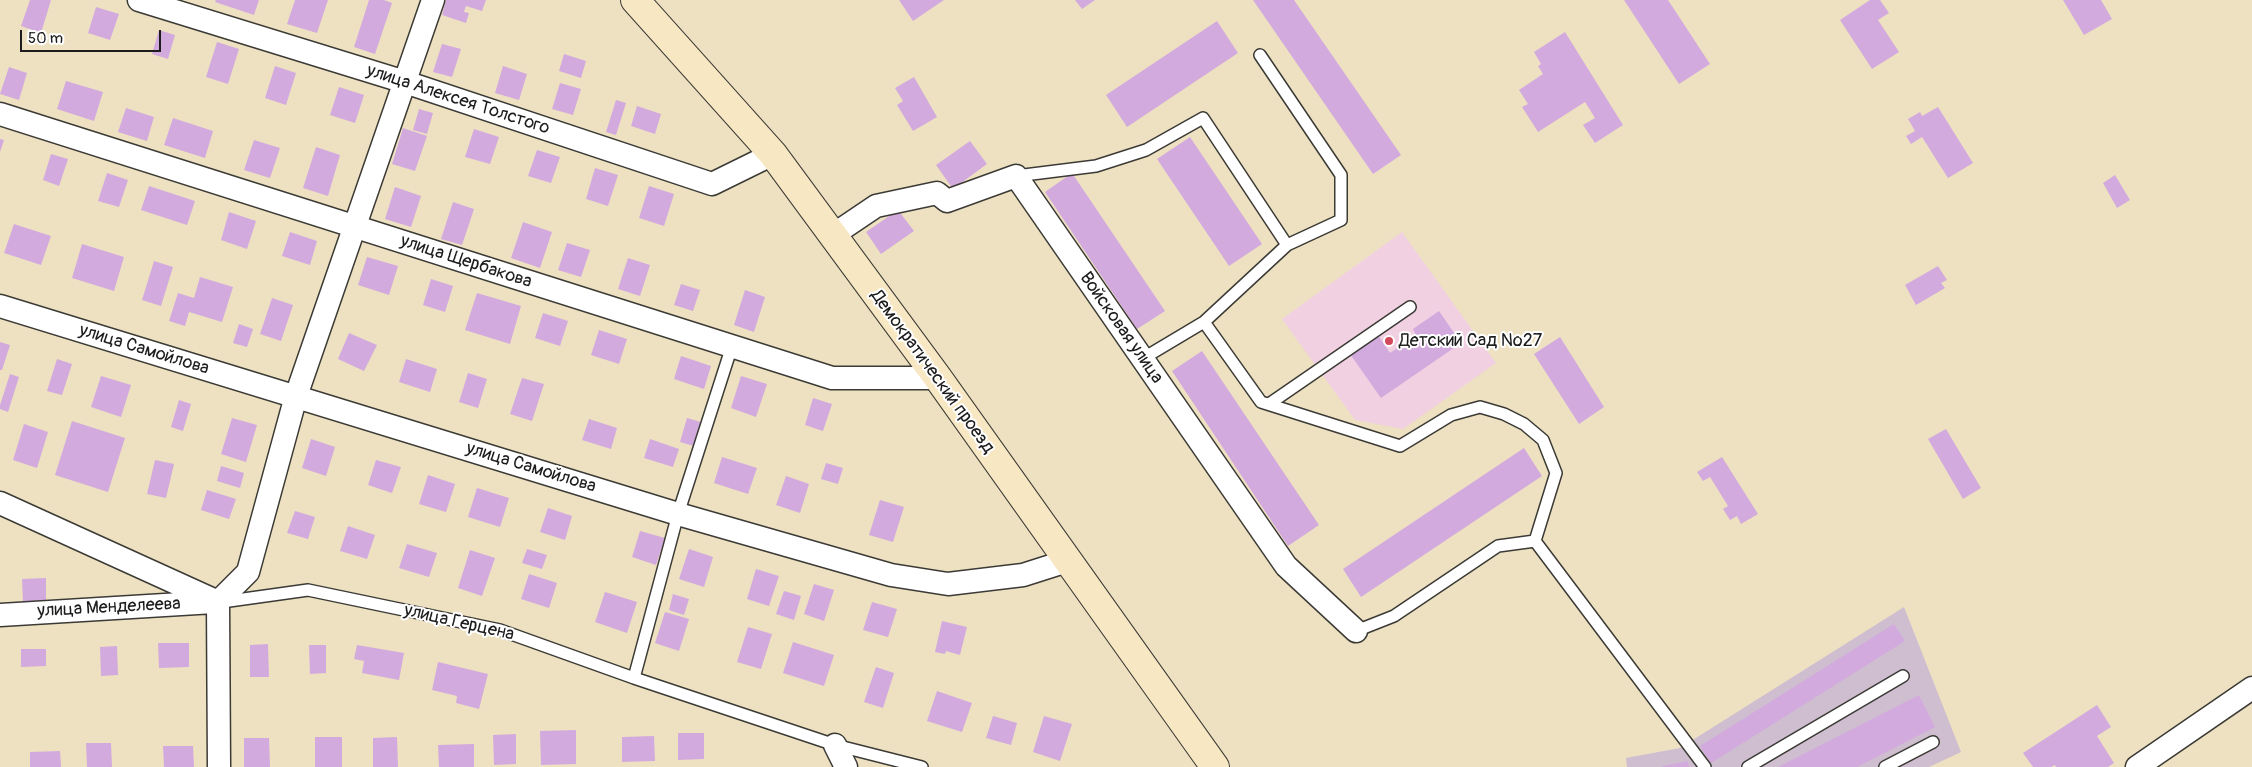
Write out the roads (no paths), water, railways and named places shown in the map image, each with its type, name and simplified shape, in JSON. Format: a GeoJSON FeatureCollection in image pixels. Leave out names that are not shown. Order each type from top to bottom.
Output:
{"type":"FeatureCollection","features":[{"type":"Feature","properties":{"kind":"main road","name":"Демократический проезд"},"geometry":{"type":"LineString","coordinates":[[635,0],[773,154],[938,378],[1211,764]]}},
{"type":"Feature","properties":{"kind":"street","name":"улица Алексея Толстого"},"geometry":{"type":"LineString","coordinates":[[139,0],[405,82],[712,184],[773,154]]}},
{"type":"Feature","properties":{"kind":"street"},"geometry":{"type":"LineString","coordinates":[[219,767],[218,602],[248,572],[296,396],[433,0]]}},
{"type":"Feature","properties":{"kind":"street","name":"улица Щербакова"},"geometry":{"type":"LineString","coordinates":[[0,114],[832,378],[938,378]]}},
{"type":"Feature","properties":{"kind":"street"},"geometry":{"type":"LineString","coordinates":[[833,235],[876,206],[938,193],[947,202],[1016,176]]}},
{"type":"Feature","properties":{"kind":"street","name":"Войсковая улица"},"geometry":{"type":"LineString","coordinates":[[1016,176],[1286,566],[1356,631]]}},
{"type":"Feature","properties":{"kind":"street","name":"улица Самойлова"},"geometry":{"type":"LineString","coordinates":[[0,306],[678,514],[891,575],[948,584],[1022,575],[1067,561]]}},
{"type":"Feature","properties":{"kind":"street"},"geometry":{"type":"LineString","coordinates":[[0,503],[218,602]]}},
{"type":"Feature","properties":{"kind":"street","name":"улица Менделеева"},"geometry":{"type":"LineString","coordinates":[[0,615],[218,602]]}},
{"type":"Feature","properties":{"kind":"street"},"geometry":{"type":"LineString","coordinates":[[2137,767],[2252,688]]}},
{"type":"Feature","properties":{"kind":"street"},"geometry":{"type":"LineString","coordinates":[[835,745],[846,767]]}},
{"type":"Feature","properties":{"kind":"lane"},"geometry":{"type":"LineString","coordinates":[[1142,358],[1204,322],[1287,245],[1341,220],[1342,175],[1260,55]]}},
{"type":"Feature","properties":{"kind":"lane"},"geometry":{"type":"LineString","coordinates":[[1016,176],[1096,166],[1146,150],[1203,118],[1287,245]]}},
{"type":"Feature","properties":{"kind":"lane"},"geometry":{"type":"LineString","coordinates":[[1268,404],[1410,307]]}},
{"type":"Feature","properties":{"kind":"lane"},"geometry":{"type":"LineString","coordinates":[[1204,322],[1262,402],[1268,404],[1400,446],[1451,415],[1480,407],[1504,414],[1524,424],[1542,440],[1556,473],[1535,541]]}},
{"type":"Feature","properties":{"kind":"lane"},"geometry":{"type":"LineString","coordinates":[[634,678],[678,514],[732,346]]}},
{"type":"Feature","properties":{"kind":"lane"},"geometry":{"type":"LineString","coordinates":[[1356,631],[1394,616],[1498,546],[1535,541]]}},
{"type":"Feature","properties":{"kind":"lane"},"geometry":{"type":"LineString","coordinates":[[1535,541],[1705,767]]}},
{"type":"Feature","properties":{"kind":"lane","name":"улица Герцена"},"geometry":{"type":"LineString","coordinates":[[218,602],[308,590],[500,630],[634,678],[835,745],[922,767]]}},
{"type":"Feature","properties":{"kind":"lane"},"geometry":{"type":"LineString","coordinates":[[1748,767],[1903,676]]}},
{"type":"Feature","properties":{"kind":"lane"},"geometry":{"type":"LineString","coordinates":[[1885,767],[1933,742]]}},
{"type":"Feature","properties":{"kind":"place","name":"Детский Сад №27"},"geometry":{"type":"Point","coordinates":[1389,341]}}]}
